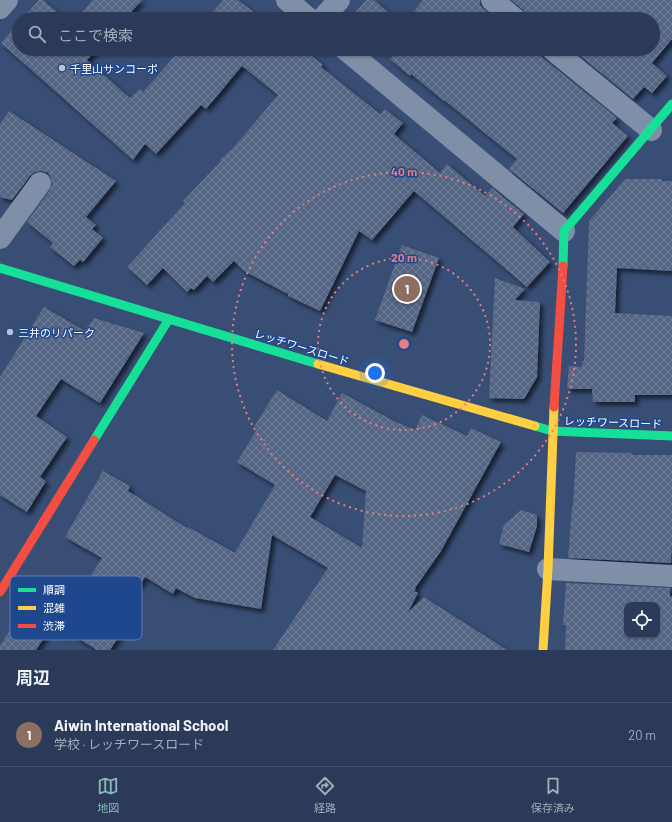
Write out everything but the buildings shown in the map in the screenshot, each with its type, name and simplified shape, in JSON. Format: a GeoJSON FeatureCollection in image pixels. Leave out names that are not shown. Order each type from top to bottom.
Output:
{"type":"FeatureCollection","features":[{"type":"Feature","properties":{"kind":"street"},"geometry":{"type":"LineString","coordinates":[[0,8],[7,0]]}},
{"type":"Feature","properties":{"kind":"street"},"geometry":{"type":"LineString","coordinates":[[287,0],[301,12]]}},
{"type":"Feature","properties":{"kind":"street"},"geometry":{"type":"LineString","coordinates":[[328,12],[339,0]]}},
{"type":"Feature","properties":{"kind":"street"},"geometry":{"type":"LineString","coordinates":[[492,0],[507,12]]}},
{"type":"Feature","properties":{"kind":"street"},"geometry":{"type":"LineString","coordinates":[[353,56],[564,231]]}},
{"type":"Feature","properties":{"kind":"street"},"geometry":{"type":"LineString","coordinates":[[561,56],[651,130]]}},
{"type":"Feature","properties":{"kind":"street"},"geometry":{"type":"LineString","coordinates":[[543,650],[548,569],[552,431],[562,286],[564,231],[672,104]]}},
{"type":"Feature","properties":{"kind":"street"},"geometry":{"type":"LineString","coordinates":[[0,238],[40,183]]}},
{"type":"Feature","properties":{"kind":"street","name":"レッチワースロード"},"geometry":{"type":"LineString","coordinates":[[0,268],[310,362],[552,431],[672,436]]}},
{"type":"Feature","properties":{"kind":"street"},"geometry":{"type":"LineString","coordinates":[[0,592],[169,319]]}},
{"type":"Feature","properties":{"kind":"street"},"geometry":{"type":"LineString","coordinates":[[548,569],[672,576]]}},
{"type":"Feature","properties":{"kind":"traffic: fast"},"geometry":{"type":"LineString","coordinates":[[563,266],[564,231],[672,104]]}},
{"type":"Feature","properties":{"kind":"traffic: fast"},"geometry":{"type":"LineString","coordinates":[[0,268],[318,364]]}},
{"type":"Feature","properties":{"kind":"traffic: fast"},"geometry":{"type":"LineString","coordinates":[[94,440],[169,319]]}},
{"type":"Feature","properties":{"kind":"traffic: fast"},"geometry":{"type":"LineString","coordinates":[[535,426],[552,431],[672,436]]}},
{"type":"Feature","properties":{"kind":"traffic: slow"},"geometry":{"type":"LineString","coordinates":[[318,364],[535,426]]}},
{"type":"Feature","properties":{"kind":"traffic: slow"},"geometry":{"type":"LineString","coordinates":[[543,650],[548,569],[554,407]]}},
{"type":"Feature","properties":{"kind":"traffic: jam"},"geometry":{"type":"LineString","coordinates":[[554,407],[563,266]]}},
{"type":"Feature","properties":{"kind":"traffic: jam"},"geometry":{"type":"LineString","coordinates":[[0,592],[94,440]]}},
{"type":"Feature","properties":{"kind":"place","name":"千里山サンコーポ"},"geometry":{"type":"Point","coordinates":[62,68]}},
{"type":"Feature","properties":{"kind":"place","name":"Aiwin International School"},"geometry":{"type":"Point","coordinates":[407,289]}},
{"type":"Feature","properties":{"kind":"place","name":"三井のリパーク"},"geometry":{"type":"Point","coordinates":[10,332]}}]}
